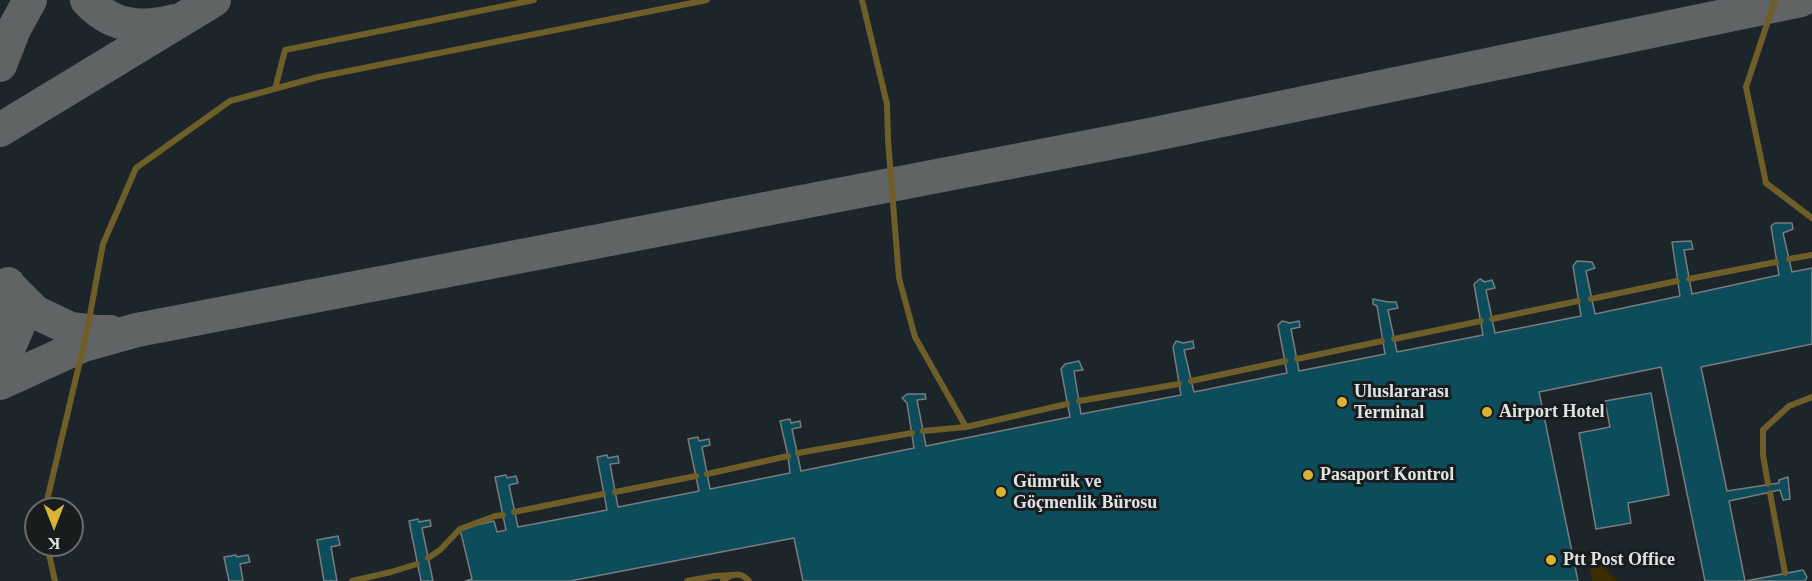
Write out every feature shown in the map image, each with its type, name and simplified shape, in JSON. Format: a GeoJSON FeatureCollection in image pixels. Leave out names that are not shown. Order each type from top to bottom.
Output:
{"type":"FeatureCollection","features":[{"type":"Feature","properties":{"kind":"lane"},"geometry":{"type":"LineString","coordinates":[[275,89],[285,50],[534,0]]}},
{"type":"Feature","properties":{"kind":"lane"},"geometry":{"type":"LineString","coordinates":[[48,497],[87,331],[103,244],[136,168],[230,101],[329,75],[707,0]]}},
{"type":"Feature","properties":{"kind":"lane"},"geometry":{"type":"LineString","coordinates":[[862,0],[887,104],[899,278],[915,337],[966,426]]}},
{"type":"Feature","properties":{"kind":"lane"},"geometry":{"type":"LineString","coordinates":[[1775,0],[1746,87],[1766,183],[1812,219]]}},
{"type":"Feature","properties":{"kind":"lane"},"geometry":{"type":"LineString","coordinates":[[1789,259],[1812,255]]}},
{"type":"Feature","properties":{"kind":"lane"},"geometry":{"type":"LineString","coordinates":[[1689,279],[1776,262]]}},
{"type":"Feature","properties":{"kind":"lane"},"geometry":{"type":"LineString","coordinates":[[1591,299],[1677,281]]}},
{"type":"Feature","properties":{"kind":"lane"},"geometry":{"type":"LineString","coordinates":[[1492,319],[1578,301]]}},
{"type":"Feature","properties":{"kind":"lane"},"geometry":{"type":"LineString","coordinates":[[1394,339],[1481,321]]}},
{"type":"Feature","properties":{"kind":"lane"},"geometry":{"type":"LineString","coordinates":[[1297,359],[1382,341]]}},
{"type":"Feature","properties":{"kind":"lane"},"geometry":{"type":"LineString","coordinates":[[1191,381],[1285,361]]}},
{"type":"Feature","properties":{"kind":"lane"},"geometry":{"type":"LineString","coordinates":[[1079,401],[1179,384]]}},
{"type":"Feature","properties":{"kind":"lane"},"geometry":{"type":"LineString","coordinates":[[1768,484],[1763,455],[1763,430],[1789,406],[1812,396]]}},
{"type":"Feature","properties":{"kind":"lane"},"geometry":{"type":"LineString","coordinates":[[923,431],[966,426],[1067,404]]}},
{"type":"Feature","properties":{"kind":"lane"},"geometry":{"type":"LineString","coordinates":[[798,453],[912,433]]}},
{"type":"Feature","properties":{"kind":"lane"},"geometry":{"type":"LineString","coordinates":[[707,474],[788,456]]}},
{"type":"Feature","properties":{"kind":"lane"},"geometry":{"type":"LineString","coordinates":[[615,492],[696,476]]}},
{"type":"Feature","properties":{"kind":"lane"},"geometry":{"type":"LineString","coordinates":[[1770,493],[1785,573]]}},
{"type":"Feature","properties":{"kind":"lane"},"geometry":{"type":"LineString","coordinates":[[514,512],[603,494]]}},
{"type":"Feature","properties":{"kind":"lane"},"geometry":{"type":"LineString","coordinates":[[428,558],[440,550],[460,528],[503,515]]}},
{"type":"Feature","properties":{"kind":"lane"},"geometry":{"type":"LineString","coordinates":[[50,557],[55,581]]}},
{"type":"Feature","properties":{"kind":"lane"},"geometry":{"type":"LineString","coordinates":[[352,581],[391,573],[417,564]]}},
{"type":"Feature","properties":{"kind":"lane"},"geometry":{"type":"LineString","coordinates":[[723,581],[732,575]]}},
{"type":"Feature","properties":{"kind":"lane"},"geometry":{"type":"LineString","coordinates":[[687,581],[732,575],[743,576],[749,581]]}},
{"type":"Feature","properties":{"kind":"shaded area"},"geometry":{"type":"Polygon","coordinates":[[[0,0],[1812,0],[1812,581],[0,581],[0,0]]]}},
{"type":"Feature","properties":{"kind":"shaded area"},"geometry":{"type":"Polygon","coordinates":[[[1587,552],[1615,578],[1617,581],[1592,581],[1587,552]]]}},
{"type":"Feature","properties":{"kind":"building","name":"Uluslararası Terminal"},"geometry":{"type":"Polygon","coordinates":[[[1775,223],[1792,223],[1793,229],[1783,233],[1792,272],[1812,268],[1812,344],[1701,367],[1727,491],[1779,483],[1779,480],[1788,477],[1790,499],[1783,500],[1780,490],[1729,501],[1745,581],[1705,581],[1661,367],[1539,392],[1578,581],[803,581],[794,538],[570,581],[465,581],[472,579],[460,529],[494,521],[497,532],[506,530],[495,477],[516,476],[518,483],[509,485],[518,527],[607,510],[597,457],[607,455],[608,458],[618,456],[619,463],[610,464],[618,507],[699,491],[688,439],[698,437],[699,441],[709,439],[710,445],[702,447],[710,489],[790,473],[780,421],[790,419],[791,423],[800,421],[801,427],[792,429],[801,471],[914,448],[907,403],[902,398],[907,394],[925,394],[926,399],[917,400],[926,446],[1070,417],[1061,369],[1065,364],[1079,361],[1083,370],[1074,371],[1081,414],[1181,395],[1173,347],[1176,341],[1183,343],[1193,341],[1194,348],[1184,350],[1194,392],[1287,373],[1278,325],[1282,321],[1290,323],[1299,321],[1300,327],[1291,329],[1299,371],[1385,354],[1377,306],[1373,304],[1373,299],[1396,302],[1398,308],[1388,310],[1397,352],[1483,335],[1474,284],[1480,279],[1485,282],[1492,280],[1495,288],[1486,290],[1495,333],[1581,316],[1573,266],[1577,261],[1592,262],[1595,268],[1586,271],[1595,314],[1680,296],[1672,242],[1691,241],[1693,249],[1684,250],[1692,294],[1779,275],[1771,226],[1775,223]]]}},
{"type":"Feature","properties":{"kind":"building"},"geometry":{"type":"Polygon","coordinates":[[[1651,393],[1669,495],[1628,503],[1631,523],[1596,529],[1579,433],[1610,427],[1605,401],[1651,393]]]}},
{"type":"Feature","properties":{"kind":"building"},"geometry":{"type":"Polygon","coordinates":[[[418,519],[419,522],[430,520],[431,526],[422,528],[433,581],[421,581],[409,521],[418,519]]]}},
{"type":"Feature","properties":{"kind":"building"},"geometry":{"type":"Polygon","coordinates":[[[338,536],[340,545],[331,547],[337,581],[324,581],[317,540],[338,536]]]}},
{"type":"Feature","properties":{"kind":"building"},"geometry":{"type":"Polygon","coordinates":[[[236,555],[237,557],[248,555],[250,562],[240,564],[243,581],[229,581],[224,557],[236,555]]]}},
{"type":"Feature","properties":{"kind":"building"},"geometry":{"type":"Polygon","coordinates":[[[1803,570],[1807,577],[1805,581],[1746,581],[1803,570]]]}},
{"type":"Feature","properties":{"kind":"taxiway"},"geometry":{"type":"LineString","coordinates":[[0,65],[14,29],[30,0]]}},
{"type":"Feature","properties":{"kind":"taxiway"},"geometry":{"type":"LineString","coordinates":[[87,0],[106,16],[127,24],[150,25],[175,21]]}},
{"type":"Feature","properties":{"kind":"taxiway"},"geometry":{"type":"LineString","coordinates":[[0,130],[214,0]]}},
{"type":"Feature","properties":{"kind":"taxiway"},"geometry":{"type":"LineString","coordinates":[[0,383],[83,345],[137,330],[1145,136],[1801,0]]}},
{"type":"Feature","properties":{"kind":"taxiway"},"geometry":{"type":"LineString","coordinates":[[0,365],[18,326],[8,284]]}},
{"type":"Feature","properties":{"kind":"taxiway"},"geometry":{"type":"LineString","coordinates":[[8,285],[35,312],[71,329],[110,332]]}},
{"type":"Feature","properties":{"kind":"place","name":"Uluslararası Terminal"},"geometry":{"type":"Point","coordinates":[1342,402]}},
{"type":"Feature","properties":{"kind":"place","name":"Airport Hotel"},"geometry":{"type":"Point","coordinates":[1487,412]}},
{"type":"Feature","properties":{"kind":"place","name":"Pasaport Kontrol"},"geometry":{"type":"Point","coordinates":[1308,475]}},
{"type":"Feature","properties":{"kind":"place","name":"Gümrük ve Göçmenlik Bürosu"},"geometry":{"type":"Point","coordinates":[1001,492]}},
{"type":"Feature","properties":{"kind":"place","name":"Ptt Post Office"},"geometry":{"type":"Point","coordinates":[1551,560]}}]}
